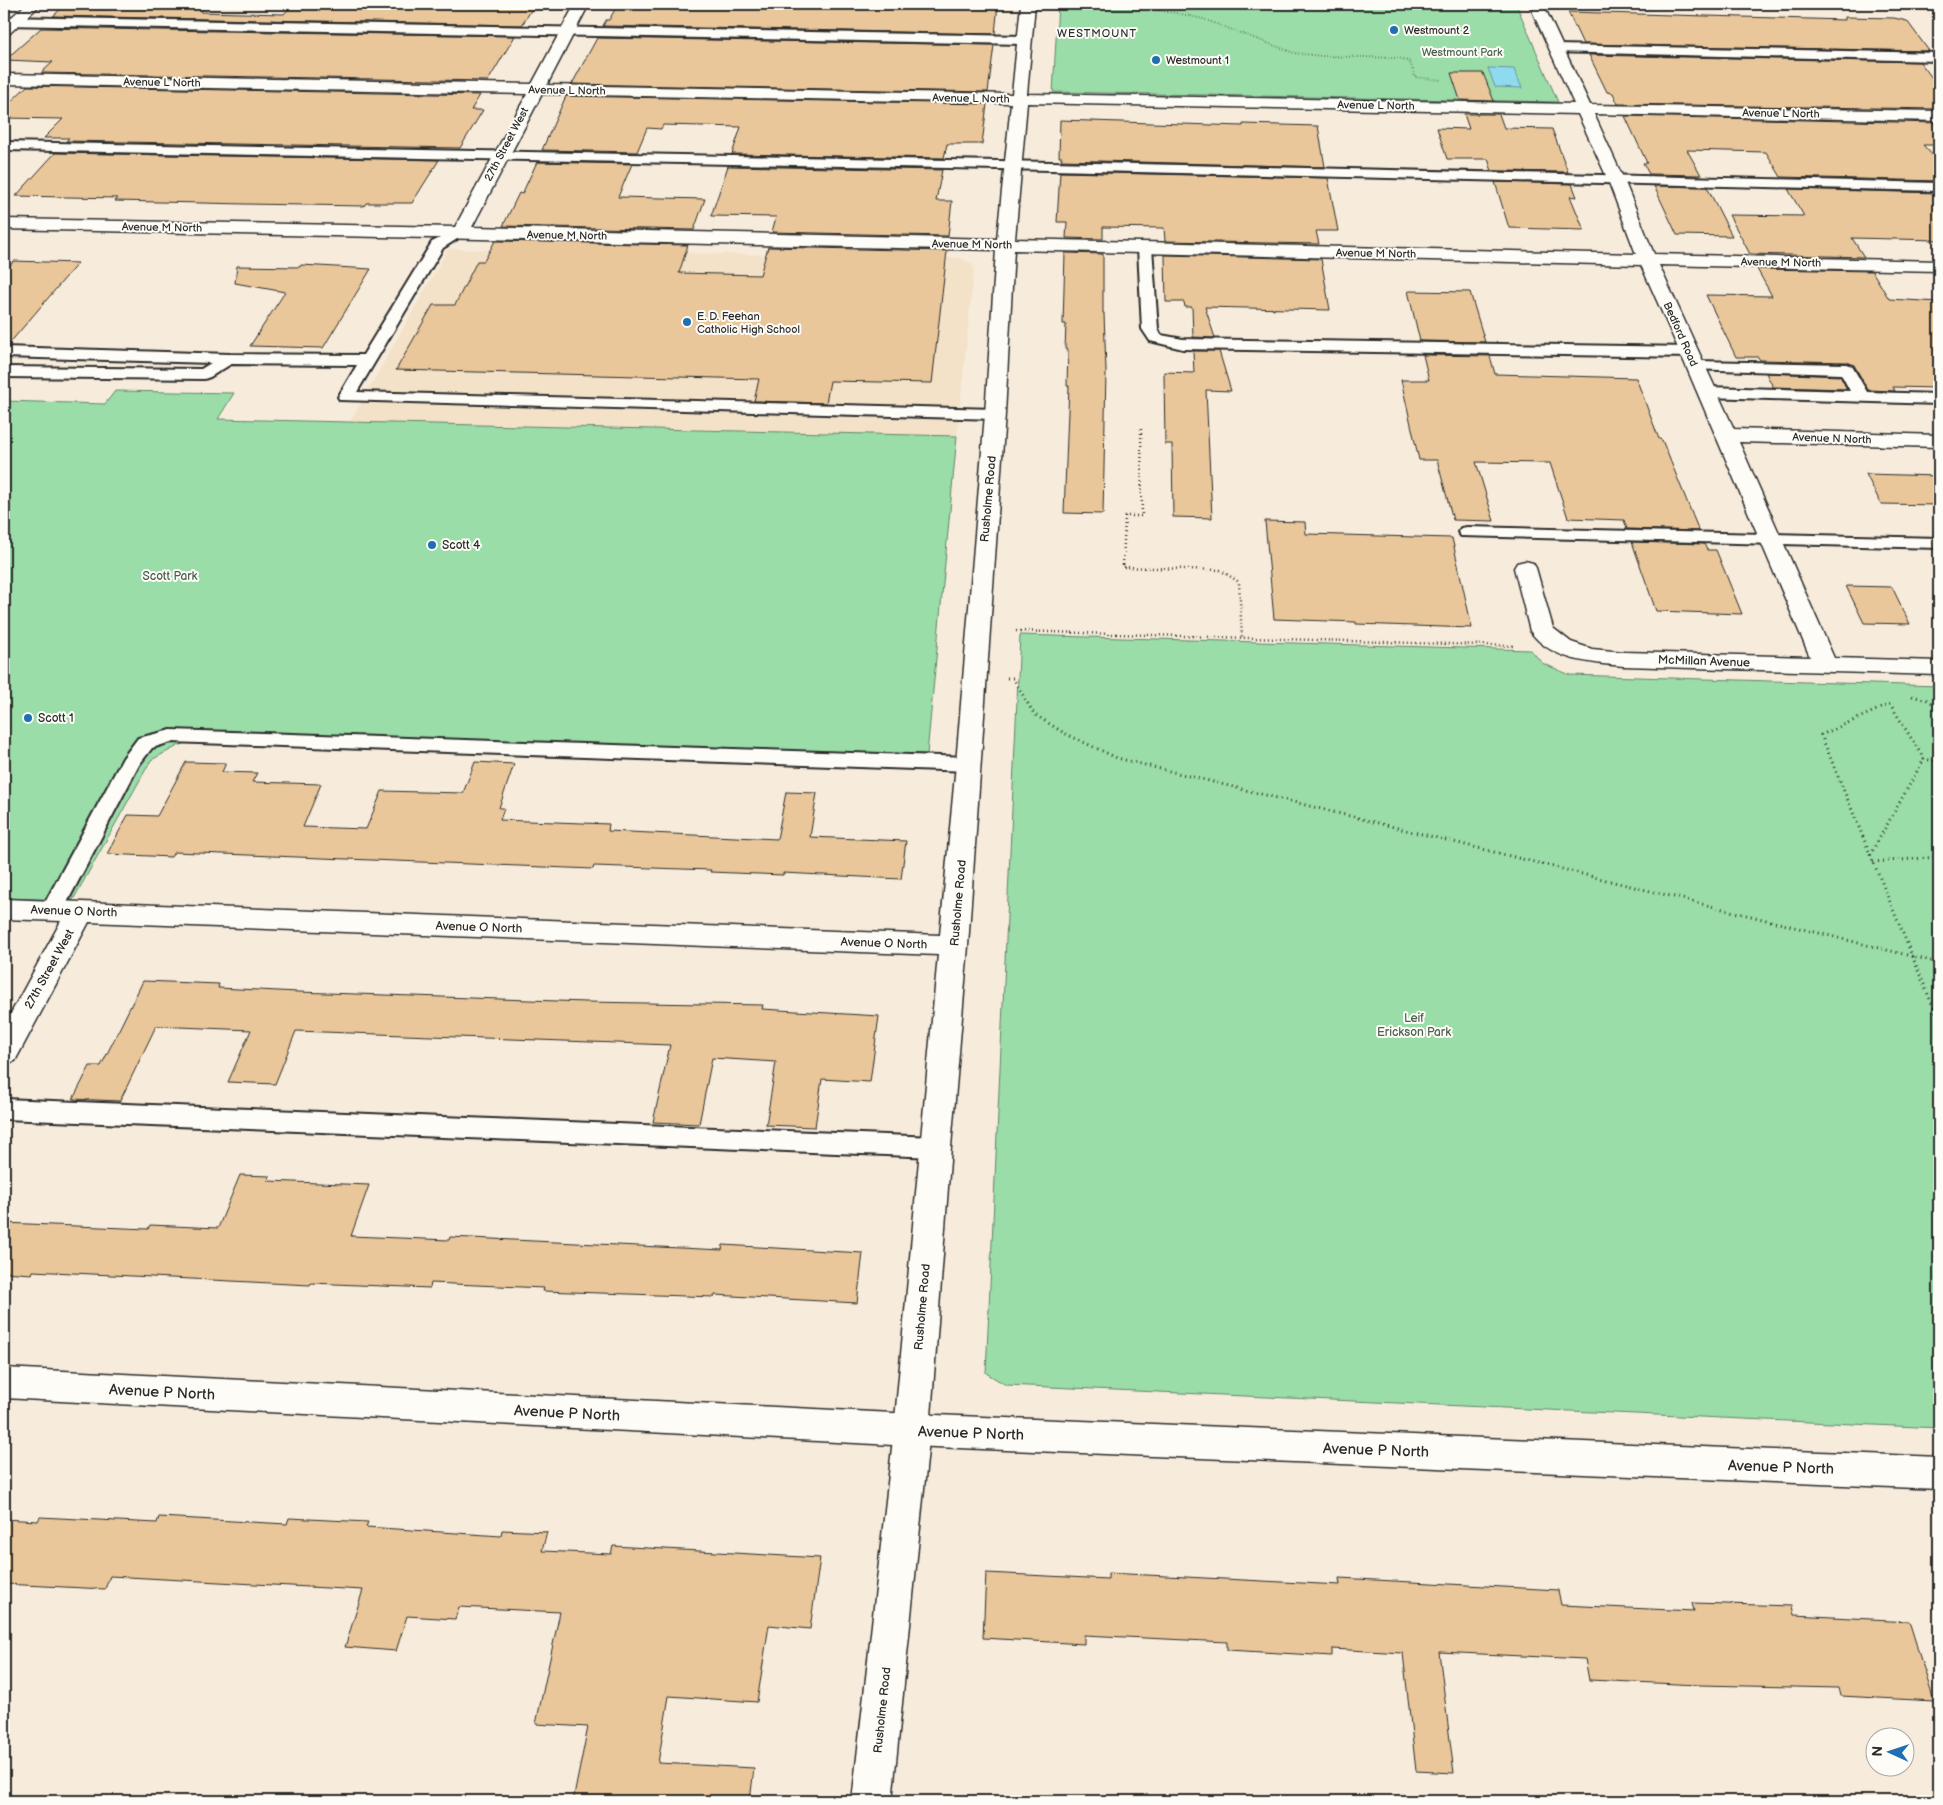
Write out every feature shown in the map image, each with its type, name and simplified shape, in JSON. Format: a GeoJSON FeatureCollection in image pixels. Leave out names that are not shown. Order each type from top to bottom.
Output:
{"type":"FeatureCollection","features":[{"type":"Feature","properties":{"kind":"street"},"geometry":{"type":"LineString","coordinates":[[7,24],[34,4]]}},
{"type":"Feature","properties":{"kind":"street","name":"27th Street West"},"geometry":{"type":"LineString","coordinates":[[461,232],[535,89],[582,4]]}},
{"type":"Feature","properties":{"kind":"street","name":"Rusholme Road"},"geometry":{"type":"LineString","coordinates":[[872,1801],[912,1430],[969,764],[1006,245],[1028,4]]}},
{"type":"Feature","properties":{"kind":"street","name":"Bedford Road"},"geometry":{"type":"LineString","coordinates":[[1536,4],[1616,180],[1647,259],[1693,359],[1825,664]]}},
{"type":"Feature","properties":{"kind":"street","name":"Avenue L North"},"geometry":{"type":"LineString","coordinates":[[4,79],[1939,116]]}},
{"type":"Feature","properties":{"kind":"street","name":"Avenue M North"},"geometry":{"type":"LineString","coordinates":[[4,224],[461,232],[1939,266]]}},
{"type":"Feature","properties":{"kind":"street","name":"Avenue N North"},"geometry":{"type":"LineString","coordinates":[[1725,435],[1939,441]]}},
{"type":"Feature","properties":{"kind":"street","name":"McMillan Avenue"},"geometry":{"type":"LineString","coordinates":[[1525,568],[1542,631],[1564,647],[1589,656],[1624,659],[1939,668]]}},
{"type":"Feature","properties":{"kind":"street","name":"Avenue O North"},"geometry":{"type":"LineString","coordinates":[[4,908],[954,946]]}},
{"type":"Feature","properties":{"kind":"street","name":"27th Street West"},"geometry":{"type":"LineString","coordinates":[[4,1053],[80,912]]}},
{"type":"Feature","properties":{"kind":"street","name":"Avenue P North"},"geometry":{"type":"LineString","coordinates":[[4,1383],[912,1430],[1939,1473]]}},
{"type":"Feature","properties":{"kind":"lane"},"geometry":{"type":"LineString","coordinates":[[7,24],[566,31],[1026,40]]}},
{"type":"Feature","properties":{"kind":"lane"},"geometry":{"type":"LineString","coordinates":[[1556,49],[1939,57]]}},
{"type":"Feature","properties":{"kind":"lane"},"geometry":{"type":"LineString","coordinates":[[4,146],[1014,166],[1939,188]]}},
{"type":"Feature","properties":{"kind":"lane"},"geometry":{"type":"LineString","coordinates":[[461,232],[436,244],[346,397],[995,414]]}},
{"type":"Feature","properties":{"kind":"lane"},"geometry":{"type":"LineString","coordinates":[[1145,248],[1150,329],[1156,338],[1183,344],[1693,359],[1846,369],[1862,398]]}},
{"type":"Feature","properties":{"kind":"lane"},"geometry":{"type":"LineString","coordinates":[[4,352],[230,359],[368,360]]}},
{"type":"Feature","properties":{"kind":"lane"},"geometry":{"type":"LineString","coordinates":[[4,372],[204,374],[230,359]]}},
{"type":"Feature","properties":{"kind":"lane"},"geometry":{"type":"LineString","coordinates":[[1706,392],[1939,399]]}},
{"type":"Feature","properties":{"kind":"lane"},"geometry":{"type":"LineString","coordinates":[[1467,532],[1939,543]]}},
{"type":"Feature","properties":{"kind":"lane"},"geometry":{"type":"LineString","coordinates":[[52,910],[130,763],[145,743],[171,736],[969,764]]}},
{"type":"Feature","properties":{"kind":"lane"},"geometry":{"type":"LineString","coordinates":[[4,1109],[935,1147]]}},
{"type":"Feature","properties":{"kind":"path"},"geometry":{"type":"LineString","coordinates":[[1108,4],[1178,12],[1203,19],[1294,53],[1322,56],[1399,58],[1410,62],[1415,77],[1447,82]]}},
{"type":"Feature","properties":{"kind":"path"},"geometry":{"type":"LineString","coordinates":[[1141,429],[1142,516],[1124,516],[1124,567],[1220,570],[1239,582],[1242,638]]}},
{"type":"Feature","properties":{"kind":"path"},"geometry":{"type":"LineString","coordinates":[[1016,631],[1564,647]]}},
{"type":"Feature","properties":{"kind":"path"},"geometry":{"type":"LineString","coordinates":[[1013,678],[1034,714],[1064,733],[1117,758],[1939,963]]}},
{"type":"Feature","properties":{"kind":"path"},"geometry":{"type":"LineString","coordinates":[[1924,760],[1890,704],[1821,736],[1939,1021]]}},
{"type":"Feature","properties":{"kind":"path"},"geometry":{"type":"LineString","coordinates":[[1924,760],[1939,762]]}},
{"type":"Feature","properties":{"kind":"path"},"geometry":{"type":"LineString","coordinates":[[1870,855],[1924,760]]}},
{"type":"Feature","properties":{"kind":"path"},"geometry":{"type":"LineString","coordinates":[[1873,862],[1939,857]]}},
{"type":"Feature","properties":{"kind":"shaded area","name":"E. D. Feehan Catholic High School"},"geometry":{"type":"Polygon","coordinates":[[[448,249],[960,258],[971,263],[974,269],[957,436],[350,422],[448,249]]]}},
{"type":"Feature","properties":{"kind":"green space","name":"Westmount Park"},"geometry":{"type":"Polygon","coordinates":[[[1058,4],[1516,4],[1558,102],[1053,92],[1058,4]]]}},
{"type":"Feature","properties":{"kind":"green space","name":"Scott Park"},"geometry":{"type":"Polygon","coordinates":[[[115,391],[234,393],[218,419],[957,436],[927,754],[202,737],[178,746],[151,760],[73,900],[4,898],[4,401],[105,404],[115,391]]]}},
{"type":"Feature","properties":{"kind":"green space","name":"Leif Erickson Park"},"geometry":{"type":"Polygon","coordinates":[[[1020,635],[1531,650],[1542,663],[1570,675],[1939,686],[1939,1428],[1006,1385],[986,1373],[1020,635]]]}},
{"type":"Feature","properties":{"kind":"water"},"geometry":{"type":"Polygon","coordinates":[[[1488,68],[1514,69],[1522,88],[1495,87],[1488,68]]]}},
{"type":"Feature","properties":{"kind":"building"},"geometry":{"type":"Polygon","coordinates":[[[113,4],[208,4],[200,12],[284,14],[293,4],[535,4],[522,25],[53,16],[62,8],[108,9],[113,4]]]}},
{"type":"Feature","properties":{"kind":"building"},"geometry":{"type":"Polygon","coordinates":[[[618,4],[998,4],[995,34],[603,26],[606,20],[609,20],[618,4]]]}},
{"type":"Feature","properties":{"kind":"building"},"geometry":{"type":"Polygon","coordinates":[[[1568,12],[1845,20],[1845,17],[1894,18],[1907,21],[1929,51],[1583,44],[1568,12]]]}},
{"type":"Feature","properties":{"kind":"building"},"geometry":{"type":"Polygon","coordinates":[[[41,28],[515,36],[488,81],[41,73],[53,62],[5,60],[41,28]]]}},
{"type":"Feature","properties":{"kind":"building"},"geometry":{"type":"Polygon","coordinates":[[[597,38],[994,45],[988,92],[572,84],[597,38]]]}},
{"type":"Feature","properties":{"kind":"building"},"geometry":{"type":"Polygon","coordinates":[[[1589,55],[1920,62],[1939,87],[1939,109],[1618,104],[1613,93],[1607,92],[1589,55]]]}},
{"type":"Feature","properties":{"kind":"building"},"geometry":{"type":"Polygon","coordinates":[[[1451,73],[1483,73],[1494,101],[1460,100],[1451,73]]]}},
{"type":"Feature","properties":{"kind":"building"},"geometry":{"type":"Polygon","coordinates":[[[27,86],[480,95],[471,110],[483,110],[460,148],[66,141],[69,138],[44,138],[63,119],[4,118],[4,108],[27,86]]]}},
{"type":"Feature","properties":{"kind":"building"},"geometry":{"type":"Polygon","coordinates":[[[566,96],[987,104],[982,144],[947,144],[944,158],[732,154],[741,127],[663,125],[661,129],[647,128],[637,152],[542,150],[566,96]]]}},
{"type":"Feature","properties":{"kind":"building"},"geometry":{"type":"Polygon","coordinates":[[[1464,114],[1499,114],[1504,128],[1552,129],[1568,172],[1492,171],[1488,159],[1447,159],[1437,128],[1469,129],[1464,114]]]}},
{"type":"Feature","properties":{"kind":"building"},"geometry":{"type":"Polygon","coordinates":[[[1625,116],[1939,123],[1939,145],[1923,145],[1939,162],[1939,181],[1781,177],[1766,152],[1687,150],[1701,175],[1649,174],[1643,163],[1647,163],[1625,116]]]}},
{"type":"Feature","properties":{"kind":"building"},"geometry":{"type":"Polygon","coordinates":[[[1060,120],[1243,126],[1243,124],[1318,126],[1325,167],[1061,160],[1062,157],[1059,157],[1060,120]]]}},
{"type":"Feature","properties":{"kind":"building"},"geometry":{"type":"Polygon","coordinates":[[[55,153],[439,160],[412,203],[366,203],[364,206],[245,204],[115,201],[118,198],[16,196],[55,153]]]}},
{"type":"Feature","properties":{"kind":"building"},"geometry":{"type":"Polygon","coordinates":[[[537,162],[632,164],[618,197],[705,199],[694,230],[503,226],[519,193],[522,194],[537,162]]]}},
{"type":"Feature","properties":{"kind":"building"},"geometry":{"type":"Polygon","coordinates":[[[728,166],[942,170],[936,201],[952,201],[948,236],[772,232],[776,217],[711,216],[728,166]]]}},
{"type":"Feature","properties":{"kind":"building"},"geometry":{"type":"Polygon","coordinates":[[[1060,172],[1328,178],[1338,231],[1316,231],[1319,244],[1165,241],[1164,228],[1103,227],[1103,239],[1066,238],[1067,222],[1057,222],[1060,172]]]}},
{"type":"Feature","properties":{"kind":"building"},"geometry":{"type":"Polygon","coordinates":[[[1495,182],[1572,184],[1577,197],[1570,196],[1584,230],[1509,228],[1495,182]]]}},
{"type":"Feature","properties":{"kind":"building"},"geometry":{"type":"Polygon","coordinates":[[[1654,186],[1707,187],[1732,236],[1677,235],[1654,186]]]}},
{"type":"Feature","properties":{"kind":"building"},"geometry":{"type":"Polygon","coordinates":[[[1788,189],[1939,193],[1939,240],[1852,238],[1864,257],[1750,254],[1729,215],[1804,216],[1788,189]]]}},
{"type":"Feature","properties":{"kind":"building","name":"E. D. Feehan Catholic High School"},"geometry":{"type":"Polygon","coordinates":[[[495,241],[688,245],[679,273],[760,275],[768,247],[947,251],[932,383],[830,381],[826,403],[754,401],[759,379],[396,370],[433,305],[455,305],[477,261],[484,261],[495,241]]]}},
{"type":"Feature","properties":{"kind":"building"},"geometry":{"type":"Polygon","coordinates":[[[1065,253],[1103,254],[1103,313],[1106,371],[1103,514],[1064,513],[1069,386],[1067,386],[1068,349],[1065,349],[1066,324],[1063,324],[1065,253]]]}},
{"type":"Feature","properties":{"kind":"building"},"geometry":{"type":"Polygon","coordinates":[[[1165,255],[1321,259],[1330,310],[1205,307],[1215,338],[1193,337],[1192,307],[1185,307],[1184,302],[1166,302],[1165,255]]]}},
{"type":"Feature","properties":{"kind":"building"},"geometry":{"type":"Polygon","coordinates":[[[14,261],[78,263],[8,345],[4,345],[4,272],[14,261]]]}},
{"type":"Feature","properties":{"kind":"building"},"geometry":{"type":"Polygon","coordinates":[[[301,265],[371,269],[323,348],[250,346],[285,292],[235,283],[237,266],[300,267],[301,265]]]}},
{"type":"Feature","properties":{"kind":"building"},"geometry":{"type":"Polygon","coordinates":[[[1757,269],[1872,271],[1889,299],[1939,302],[1939,388],[1893,387],[1895,391],[1868,390],[1854,365],[1847,362],[1760,360],[1758,357],[1736,357],[1706,295],[1772,296],[1757,269]]]}},
{"type":"Feature","properties":{"kind":"building"},"geometry":{"type":"Polygon","coordinates":[[[1408,291],[1470,292],[1485,342],[1420,341],[1408,291]]]}},
{"type":"Feature","properties":{"kind":"building"},"geometry":{"type":"Polygon","coordinates":[[[1193,351],[1219,351],[1231,391],[1206,390],[1212,518],[1173,517],[1172,444],[1165,444],[1164,372],[1194,373],[1193,351]]]}},
{"type":"Feature","properties":{"kind":"building"},"geometry":{"type":"Polygon","coordinates":[[[1423,355],[1490,356],[1495,374],[1636,378],[1659,439],[1662,440],[1699,531],[1627,529],[1624,520],[1568,518],[1550,463],[1476,462],[1494,521],[1453,520],[1437,460],[1419,460],[1401,380],[1429,380],[1423,355]]]}},
{"type":"Feature","properties":{"kind":"building"},"geometry":{"type":"Polygon","coordinates":[[[1766,373],[1840,376],[1847,389],[1773,387],[1766,373]]]}},
{"type":"Feature","properties":{"kind":"building"},"geometry":{"type":"Polygon","coordinates":[[[1866,474],[1939,476],[1939,505],[1881,504],[1866,474]]]}},
{"type":"Feature","properties":{"kind":"building"},"geometry":{"type":"Polygon","coordinates":[[[1265,521],[1305,522],[1306,534],[1452,538],[1472,628],[1274,619],[1265,521]]]}},
{"type":"Feature","properties":{"kind":"building"},"geometry":{"type":"Polygon","coordinates":[[[1632,542],[1704,544],[1707,550],[1716,550],[1742,614],[1656,611],[1632,542]]]}},
{"type":"Feature","properties":{"kind":"building"},"geometry":{"type":"Polygon","coordinates":[[[1846,586],[1892,587],[1910,624],[1864,623],[1846,586]]]}},
{"type":"Feature","properties":{"kind":"building"},"geometry":{"type":"Polygon","coordinates":[[[186,762],[226,763],[222,772],[257,773],[252,782],[321,784],[303,827],[366,829],[382,791],[463,793],[475,762],[514,764],[499,808],[504,808],[500,820],[609,824],[608,831],[777,839],[786,792],[817,793],[810,837],[906,841],[901,879],[783,873],[783,875],[710,872],[711,870],[594,866],[593,869],[174,852],[171,857],[107,854],[128,815],[157,816],[186,762]]]}},
{"type":"Feature","properties":{"kind":"building"},"geometry":{"type":"Polygon","coordinates":[[[143,981],[219,984],[218,988],[298,992],[586,1002],[763,1005],[762,1009],[879,1016],[870,1082],[822,1079],[815,1127],[766,1125],[776,1062],[712,1058],[699,1124],[653,1122],[670,1045],[296,1031],[275,1084],[228,1082],[251,1030],[156,1026],[120,1101],[73,1099],[90,1066],[101,1066],[143,981]]]}},
{"type":"Feature","properties":{"kind":"building"},"geometry":{"type":"Polygon","coordinates":[[[240,1175],[270,1176],[268,1181],[369,1185],[351,1236],[449,1240],[450,1237],[722,1250],[723,1245],[863,1253],[857,1303],[715,1295],[714,1297],[543,1291],[544,1288],[431,1283],[430,1288],[311,1283],[310,1285],[33,1271],[32,1274],[4,1272],[4,1223],[148,1229],[150,1225],[218,1228],[240,1175]]]}},
{"type":"Feature","properties":{"kind":"building"},"geometry":{"type":"Polygon","coordinates":[[[40,1517],[157,1523],[159,1517],[287,1524],[289,1518],[368,1522],[366,1527],[501,1536],[502,1530],[547,1532],[542,1551],[611,1554],[613,1546],[820,1558],[810,1629],[769,1625],[757,1702],[669,1696],[658,1763],[754,1768],[750,1801],[573,1801],[588,1727],[536,1724],[560,1612],[459,1607],[455,1619],[407,1616],[396,1651],[345,1647],[363,1590],[110,1576],[105,1589],[4,1584],[4,1519],[38,1521],[40,1517]]]}},
{"type":"Feature","properties":{"kind":"building"},"geometry":{"type":"Polygon","coordinates":[[[986,1573],[1108,1579],[1108,1573],[1340,1585],[1339,1578],[1558,1590],[1561,1605],[1694,1611],[1692,1603],[1792,1606],[1794,1615],[1909,1621],[1934,1701],[1841,1696],[1839,1688],[1589,1680],[1585,1659],[1439,1652],[1454,1773],[1416,1771],[1403,1653],[1332,1649],[1332,1656],[1227,1650],[1227,1642],[1084,1635],[1084,1644],[983,1638],[986,1573]]]}},
{"type":"Feature","properties":{"kind":"place","name":"Westmount 2"},"geometry":{"type":"Point","coordinates":[1394,30]}},
{"type":"Feature","properties":{"kind":"place","name":"Westmount 1"},"geometry":{"type":"Point","coordinates":[1156,60]}},
{"type":"Feature","properties":{"kind":"place","name":"E. D. Feehan Catholic High School"},"geometry":{"type":"Point","coordinates":[687,322]}},
{"type":"Feature","properties":{"kind":"place","name":"Scott 4"},"geometry":{"type":"Point","coordinates":[432,545]}},
{"type":"Feature","properties":{"kind":"place","name":"Scott 1"},"geometry":{"type":"Point","coordinates":[28,718]}},
{"type":"Feature","properties":{"kind":"district","name":"WESTMOUNT"},"geometry":{"type":"Point","coordinates":[1097,33]}}]}
